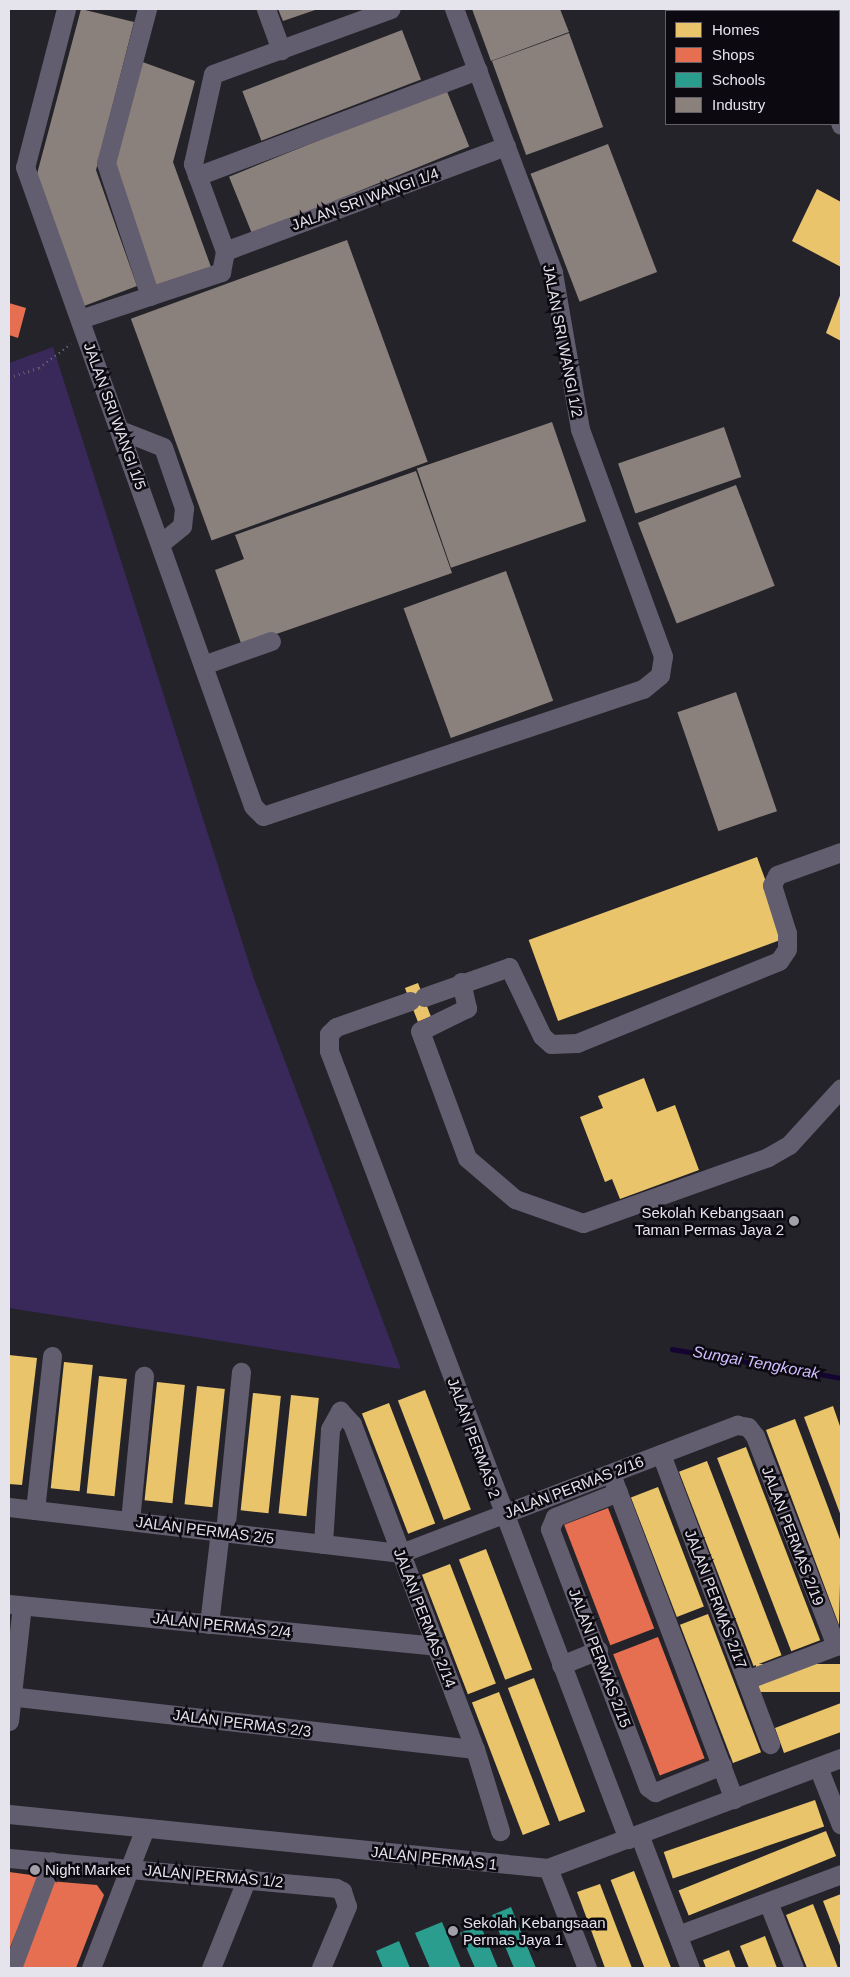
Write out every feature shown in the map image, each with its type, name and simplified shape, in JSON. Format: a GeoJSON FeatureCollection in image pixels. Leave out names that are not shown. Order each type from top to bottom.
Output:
{"type":"FeatureCollection","features":[{"type":"Feature","properties":{"kind":"street","name":"JALAN SRI WANGI 1/5"},"geometry":{"type":"LineString","coordinates":[[66,9],[25,167],[252,806],[263,816]]}},
{"type":"Feature","properties":{"kind":"street"},"geometry":{"type":"LineString","coordinates":[[146,9],[106,163],[150,296]]}},
{"type":"Feature","properties":{"kind":"street"},"geometry":{"type":"LineString","coordinates":[[266,9],[281,50]]}},
{"type":"Feature","properties":{"kind":"street"},"geometry":{"type":"LineString","coordinates":[[82,325],[150,296],[222,272],[225,251],[193,164],[213,74],[281,50],[364,13],[391,9]]}},
{"type":"Feature","properties":{"kind":"street","name":"JALAN SRI WANGI 1/2"},"geometry":{"type":"LineString","coordinates":[[263,816],[642,689],[660,675],[663,656],[580,429],[553,272],[454,9]]}},
{"type":"Feature","properties":{"kind":"street"},"geometry":{"type":"LineString","coordinates":[[197,176],[478,70]]}},
{"type":"Feature","properties":{"kind":"street","name":"JALAN SRI WANGI 1/4"},"geometry":{"type":"LineString","coordinates":[[225,251],[506,146]]}},
{"type":"Feature","properties":{"kind":"street"},"geometry":{"type":"LineString","coordinates":[[120,430],[163,447],[184,508],[182,526],[160,544]]}},
{"type":"Feature","properties":{"kind":"street"},"geometry":{"type":"LineString","coordinates":[[203,665],[271,641]]}},
{"type":"Feature","properties":{"kind":"street"},"geometry":{"type":"LineString","coordinates":[[841,852],[777,876],[772,885],[787,933],[787,949],[780,961],[577,1043],[551,1044],[542,1036],[509,967],[461,982],[467,1008],[420,1031],[467,1158],[515,1199],[583,1223],[768,1157],[789,1145],[841,1088]]}},
{"type":"Feature","properties":{"kind":"street","name":"JALAN PERMAS 2"},"geometry":{"type":"LineString","coordinates":[[461,982],[336,1027],[329,1034],[330,1051],[560,1665],[678,1936],[690,1968]]}},
{"type":"Feature","properties":{"kind":"street"},"geometry":{"type":"LineString","coordinates":[[35,1510],[52,1356]]}},
{"type":"Feature","properties":{"kind":"street"},"geometry":{"type":"LineString","coordinates":[[209,1624],[241,1372]]}},
{"type":"Feature","properties":{"kind":"street"},"geometry":{"type":"LineString","coordinates":[[130,1521],[144,1376]]}},
{"type":"Feature","properties":{"kind":"street","name":"JALAN PERMAS 2/14"},"geometry":{"type":"LineString","coordinates":[[322,1544],[330,1429],[340,1411],[352,1424],[475,1749],[500,1831]]}},
{"type":"Feature","properties":{"kind":"street","name":"JALAN PERMAS 2/16"},"geometry":{"type":"LineString","coordinates":[[401,1553],[737,1425],[748,1427]]}},
{"type":"Feature","properties":{"kind":"street","name":"JALAN PERMAS 2/19"},"geometry":{"type":"LineString","coordinates":[[748,1427],[838,1645]]}},
{"type":"Feature","properties":{"kind":"street","name":"JALAN PERMAS 2/17"},"geometry":{"type":"LineString","coordinates":[[661,1454],[770,1744]]}},
{"type":"Feature","properties":{"kind":"street"},"geometry":{"type":"LineString","coordinates":[[611,1473],[734,1799]]}},
{"type":"Feature","properties":{"kind":"street","name":"JALAN PERMAS 2/15"},"geometry":{"type":"LineString","coordinates":[[618,1492],[555,1517],[550,1529],[652,1791],[722,1765]]}},
{"type":"Feature","properties":{"kind":"street","name":"JALAN PERMAS 2/5"},"geometry":{"type":"LineString","coordinates":[[9,1507],[401,1553]]}},
{"type":"Feature","properties":{"kind":"street"},"geometry":{"type":"LineString","coordinates":[[9,1721],[15,1605]]}},
{"type":"Feature","properties":{"kind":"street","name":"JALAN PERMAS 2/4"},"geometry":{"type":"LineString","coordinates":[[15,1605],[436,1646]]}},
{"type":"Feature","properties":{"kind":"street"},"geometry":{"type":"LineString","coordinates":[[746,1680],[838,1645]]}},
{"type":"Feature","properties":{"kind":"street"},"geometry":{"type":"LineString","coordinates":[[560,1665],[598,1650]]}},
{"type":"Feature","properties":{"kind":"street","name":"JALAN PERMAS 2/3"},"geometry":{"type":"LineString","coordinates":[[10,1696],[475,1749]]}},
{"type":"Feature","properties":{"kind":"street","name":"JALAN PERMAS 1"},"geometry":{"type":"LineString","coordinates":[[9,1814],[548,1868],[841,1758]]}},
{"type":"Feature","properties":{"kind":"street"},"geometry":{"type":"LineString","coordinates":[[818,1767],[841,1825]]}},
{"type":"Feature","properties":{"kind":"street"},"geometry":{"type":"LineString","coordinates":[[91,1968],[145,1828]]}},
{"type":"Feature","properties":{"kind":"street","name":"JALAN PERMAS 1/2"},"geometry":{"type":"LineString","coordinates":[[9,1858],[247,1878],[336,1888],[342,1891],[347,1906],[322,1968]]}},
{"type":"Feature","properties":{"kind":"street"},"geometry":{"type":"LineString","coordinates":[[12,1968],[52,1862]]}},
{"type":"Feature","properties":{"kind":"street"},"geometry":{"type":"LineString","coordinates":[[548,1868],[587,1968]]}},
{"type":"Feature","properties":{"kind":"street"},"geometry":{"type":"LineString","coordinates":[[678,1936],[841,1874]]}},
{"type":"Feature","properties":{"kind":"street"},"geometry":{"type":"LineString","coordinates":[[211,1968],[247,1878]]}},
{"type":"Feature","properties":{"kind":"street"},"geometry":{"type":"LineString","coordinates":[[768,1902],[794,1968]]}},
{"type":"Feature","properties":{"kind":"path"},"geometry":{"type":"LineString","coordinates":[[9,377],[39,368],[82,325]]}},
{"type":"Feature","properties":{"kind":"shaded area"},"geometry":{"type":"Polygon","coordinates":[[[53,347],[254,979],[401,1369],[9,1308],[9,363],[53,347]]]}},
{"type":"Feature","properties":{"kind":"building: Homes"},"geometry":{"type":"Polygon","coordinates":[[[817,189],[841,202],[841,267],[792,241],[817,189]]]}},
{"type":"Feature","properties":{"kind":"building: Homes"},"geometry":{"type":"Polygon","coordinates":[[[841,293],[841,341],[826,333],[841,293]]]}},
{"type":"Feature","properties":{"kind":"building: Homes"},"geometry":{"type":"Polygon","coordinates":[[[757,857],[786,938],[558,1021],[529,940],[757,857]]]}},
{"type":"Feature","properties":{"kind":"building: Homes"},"geometry":{"type":"Polygon","coordinates":[[[418,983],[431,1017],[418,1022],[405,988],[418,983]]]}},
{"type":"Feature","properties":{"kind":"building: Homes"},"geometry":{"type":"Polygon","coordinates":[[[644,1078],[657,1112],[675,1105],[699,1170],[620,1199],[612,1179],[605,1182],[580,1117],[603,1108],[598,1096],[644,1078]]]}},
{"type":"Feature","properties":{"kind":"building: Homes"},"geometry":{"type":"Polygon","coordinates":[[[9,1355],[37,1358],[22,1485],[9,1484],[9,1355]]]}},
{"type":"Feature","properties":{"kind":"building: Homes"},"geometry":{"type":"Polygon","coordinates":[[[64,1362],[93,1365],[80,1491],[51,1488],[64,1362]]]}},
{"type":"Feature","properties":{"kind":"building: Homes"},"geometry":{"type":"Polygon","coordinates":[[[99,1376],[127,1379],[115,1496],[87,1493],[99,1376]]]}},
{"type":"Feature","properties":{"kind":"building: Homes"},"geometry":{"type":"Polygon","coordinates":[[[157,1382],[185,1385],[172,1503],[145,1500],[157,1382]]]}},
{"type":"Feature","properties":{"kind":"building: Homes"},"geometry":{"type":"Polygon","coordinates":[[[197,1386],[225,1389],[212,1507],[185,1504],[197,1386]]]}},
{"type":"Feature","properties":{"kind":"building: Homes"},"geometry":{"type":"Polygon","coordinates":[[[425,1390],[471,1509],[444,1520],[398,1400],[425,1390]]]}},
{"type":"Feature","properties":{"kind":"building: Homes"},"geometry":{"type":"Polygon","coordinates":[[[253,1393],[281,1396],[269,1513],[241,1510],[253,1393]]]}},
{"type":"Feature","properties":{"kind":"building: Homes"},"geometry":{"type":"Polygon","coordinates":[[[291,1395],[319,1398],[306,1516],[279,1513],[291,1395]]]}},
{"type":"Feature","properties":{"kind":"building: Homes"},"geometry":{"type":"Polygon","coordinates":[[[389,1403],[435,1523],[408,1534],[362,1413],[389,1403]]]}},
{"type":"Feature","properties":{"kind":"building: Homes"},"geometry":{"type":"Polygon","coordinates":[[[833,1406],[841,1429],[841,1516],[804,1417],[833,1406]]]}},
{"type":"Feature","properties":{"kind":"building: Homes"},"geometry":{"type":"Polygon","coordinates":[[[795,1419],[841,1542],[839,1625],[766,1430],[795,1419]]]}},
{"type":"Feature","properties":{"kind":"building: Homes"},"geometry":{"type":"Polygon","coordinates":[[[746,1447],[820,1640],[791,1651],[717,1458],[746,1447]]]}},
{"type":"Feature","properties":{"kind":"building: Homes"},"geometry":{"type":"Polygon","coordinates":[[[707,1461],[782,1655],[754,1666],[679,1472],[707,1461]]]}},
{"type":"Feature","properties":{"kind":"building: Homes"},"geometry":{"type":"Polygon","coordinates":[[[658,1487],[704,1606],[677,1617],[631,1497],[658,1487]]]}},
{"type":"Feature","properties":{"kind":"building: Homes"},"geometry":{"type":"Polygon","coordinates":[[[486,1549],[532,1669],[505,1680],[459,1559],[486,1549]]]}},
{"type":"Feature","properties":{"kind":"building: Homes"},"geometry":{"type":"Polygon","coordinates":[[[450,1564],[496,1683],[468,1694],[422,1575],[450,1564]]]}},
{"type":"Feature","properties":{"kind":"building: Homes"},"geometry":{"type":"Polygon","coordinates":[[[708,1614],[761,1752],[733,1763],[680,1625],[708,1614]]]}},
{"type":"Feature","properties":{"kind":"building: Homes"},"geometry":{"type":"Polygon","coordinates":[[[756,1664],[841,1664],[841,1692],[756,1692],[756,1664]]]}},
{"type":"Feature","properties":{"kind":"building: Homes"},"geometry":{"type":"Polygon","coordinates":[[[534,1678],[585,1812],[559,1822],[508,1688],[534,1678]]]}},
{"type":"Feature","properties":{"kind":"building: Homes"},"geometry":{"type":"Polygon","coordinates":[[[499,1692],[550,1825],[523,1835],[472,1702],[499,1692]]]}},
{"type":"Feature","properties":{"kind":"building: Homes"},"geometry":{"type":"Polygon","coordinates":[[[841,1703],[841,1732],[784,1753],[775,1728],[841,1703]]]}},
{"type":"Feature","properties":{"kind":"building: Homes"},"geometry":{"type":"Polygon","coordinates":[[[815,1800],[824,1826],[673,1879],[664,1852],[815,1800]]]}},
{"type":"Feature","properties":{"kind":"building: Homes"},"geometry":{"type":"Polygon","coordinates":[[[826,1831],[836,1856],[689,1916],[679,1891],[826,1831]]]}},
{"type":"Feature","properties":{"kind":"building: Homes"},"geometry":{"type":"Polygon","coordinates":[[[634,1871],[671,1968],[644,1968],[611,1880],[634,1871]]]}},
{"type":"Feature","properties":{"kind":"building: Homes"},"geometry":{"type":"Polygon","coordinates":[[[600,1884],[632,1968],[605,1968],[577,1892],[600,1884]]]}},
{"type":"Feature","properties":{"kind":"building: Homes"},"geometry":{"type":"Polygon","coordinates":[[[841,1894],[841,1948],[823,1901],[841,1894]]]}},
{"type":"Feature","properties":{"kind":"building: Homes"},"geometry":{"type":"Polygon","coordinates":[[[813,1904],[838,1968],[807,1968],[786,1915],[813,1904]]]}},
{"type":"Feature","properties":{"kind":"building: Homes"},"geometry":{"type":"Polygon","coordinates":[[[765,1936],[777,1968],[749,1968],[740,1946],[765,1936]]]}},
{"type":"Feature","properties":{"kind":"building: Homes"},"geometry":{"type":"Polygon","coordinates":[[[729,1950],[736,1968],[706,1968],[703,1960],[729,1950]]]}},
{"type":"Feature","properties":{"kind":"building: Shops"},"geometry":{"type":"Polygon","coordinates":[[[9,303],[26,308],[18,338],[9,335],[9,303]]]}},
{"type":"Feature","properties":{"kind":"building: Shops"},"geometry":{"type":"Polygon","coordinates":[[[608,1508],[654,1628],[610,1645],[564,1525],[608,1508]]]}},
{"type":"Feature","properties":{"kind":"building: Shops"},"geometry":{"type":"Polygon","coordinates":[[[658,1637],[705,1758],[660,1776],[613,1654],[658,1637]]]}},
{"type":"Feature","properties":{"kind":"building: Shops"},"geometry":{"type":"Polygon","coordinates":[[[9,1872],[39,1876],[9,1950],[9,1872]]]}},
{"type":"Feature","properties":{"kind":"building: Shops"},"geometry":{"type":"Polygon","coordinates":[[[49,1881],[97,1885],[104,1895],[76,1968],[16,1968],[49,1881]]]}},
{"type":"Feature","properties":{"kind":"building: Schools"},"geometry":{"type":"Polygon","coordinates":[[[726,9],[752,9],[752,10],[726,9]]]}},
{"type":"Feature","properties":{"kind":"building: Schools"},"geometry":{"type":"Polygon","coordinates":[[[511,1907],[536,1968],[514,1968],[492,1915],[511,1907]]]}},
{"type":"Feature","properties":{"kind":"building: Schools"},"geometry":{"type":"Polygon","coordinates":[[[442,1922],[461,1968],[430,1968],[415,1933],[442,1922]]]}},
{"type":"Feature","properties":{"kind":"building: Schools"},"geometry":{"type":"Polygon","coordinates":[[[480,1924],[498,1968],[475,1968],[460,1933],[480,1924]]]}},
{"type":"Feature","properties":{"kind":"building: Schools"},"geometry":{"type":"Polygon","coordinates":[[[399,1941],[410,1968],[383,1968],[376,1951],[399,1941]]]}},
{"type":"Feature","properties":{"kind":"building: Industry"},"geometry":{"type":"Polygon","coordinates":[[[81,9],[134,22],[96,170],[137,286],[84,306],[37,174],[81,9]]]}},
{"type":"Feature","properties":{"kind":"building: Industry"},"geometry":{"type":"Polygon","coordinates":[[[278,9],[318,9],[283,21],[278,9]]]}},
{"type":"Feature","properties":{"kind":"building: Industry"},"geometry":{"type":"Polygon","coordinates":[[[472,9],[560,9],[569,32],[491,61],[472,9]]]}},
{"type":"Feature","properties":{"kind":"building: Industry"},"geometry":{"type":"Polygon","coordinates":[[[402,30],[421,79],[261,141],[242,91],[402,30]]]}},
{"type":"Feature","properties":{"kind":"building: Industry"},"geometry":{"type":"Polygon","coordinates":[[[569,33],[603,127],[526,155],[492,61],[569,33]]]}},
{"type":"Feature","properties":{"kind":"building: Industry"},"geometry":{"type":"Polygon","coordinates":[[[137,60],[195,81],[173,162],[211,267],[156,287],[112,162],[137,60]]]}},
{"type":"Feature","properties":{"kind":"building: Industry"},"geometry":{"type":"Polygon","coordinates":[[[446,89],[469,146],[252,234],[229,177],[446,89]]]}},
{"type":"Feature","properties":{"kind":"building: Industry"},"geometry":{"type":"Polygon","coordinates":[[[608,144],[657,272],[580,302],[531,174],[608,144]]]}},
{"type":"Feature","properties":{"kind":"building: Industry"},"geometry":{"type":"Polygon","coordinates":[[[347,240],[428,462],[212,540],[131,319],[347,240]]]}},
{"type":"Feature","properties":{"kind":"building: Industry"},"geometry":{"type":"Polygon","coordinates":[[[552,422],[586,521],[451,568],[417,469],[552,422]]]}},
{"type":"Feature","properties":{"kind":"building: Industry"},"geometry":{"type":"Polygon","coordinates":[[[724,427],[741,477],[635,514],[618,463],[724,427]]]}},
{"type":"Feature","properties":{"kind":"building: Industry"},"geometry":{"type":"Polygon","coordinates":[[[416,471],[452,573],[242,646],[215,570],[244,559],[235,535],[416,471]]]}},
{"type":"Feature","properties":{"kind":"building: Industry"},"geometry":{"type":"Polygon","coordinates":[[[736,485],[775,586],[677,623],[638,523],[736,485]]]}},
{"type":"Feature","properties":{"kind":"building: Industry"},"geometry":{"type":"Polygon","coordinates":[[[506,571],[553,701],[451,738],[404,608],[506,571]]]}},
{"type":"Feature","properties":{"kind":"building: Industry"},"geometry":{"type":"Polygon","coordinates":[[[736,692],[777,811],[718,831],[677,712],[736,692]]]}},
{"type":"Feature","properties":{"kind":"waterway","name":"Sungai Tengkorak"},"geometry":{"type":"LineString","coordinates":[[672,1349],[841,1378]]}},
{"type":"Feature","properties":{"kind":"place","name":"Sekolah Kebangsaan Taman Permas Jaya 2"},"geometry":{"type":"Point","coordinates":[794,1221]}},
{"type":"Feature","properties":{"kind":"place","name":"Night Market"},"geometry":{"type":"Point","coordinates":[35,1870]}},
{"type":"Feature","properties":{"kind":"place","name":"Sekolah Kebangsaan Permas Jaya 1"},"geometry":{"type":"Point","coordinates":[453,1931]}}]}
